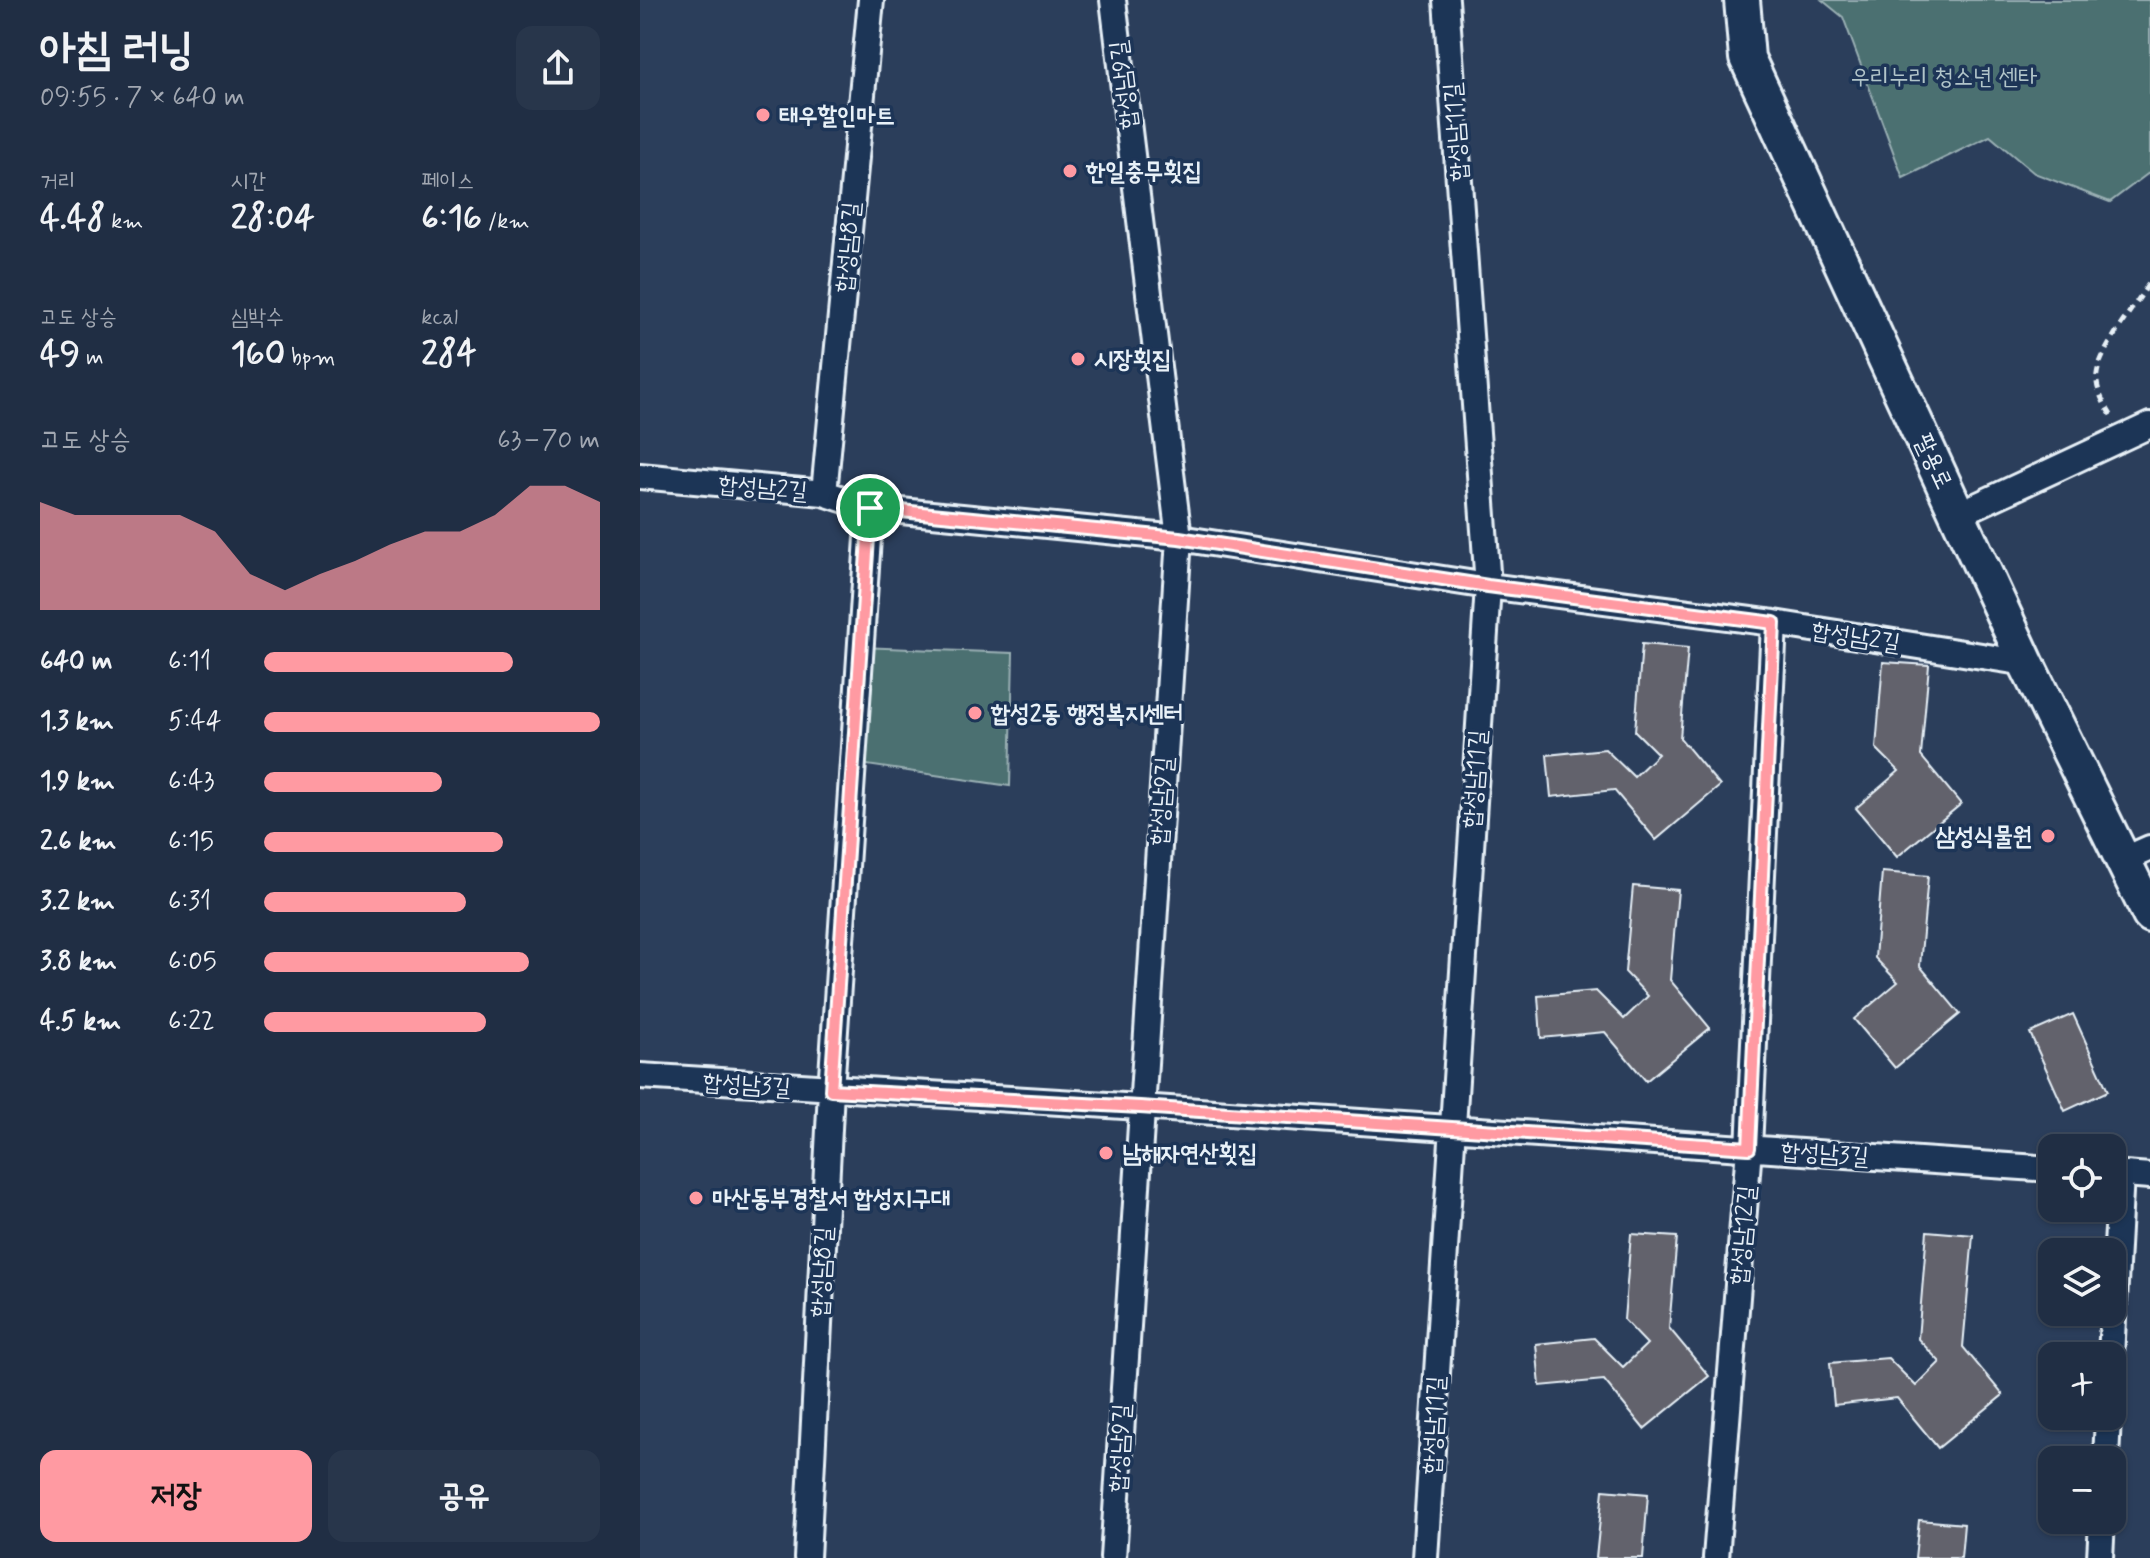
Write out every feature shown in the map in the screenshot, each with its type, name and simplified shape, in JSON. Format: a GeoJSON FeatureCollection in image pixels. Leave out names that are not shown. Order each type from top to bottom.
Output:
{"type":"FeatureCollection","features":[{"type":"Feature","properties":{"kind":"main road","name":"팔용로"},"geometry":{"type":"LineString","coordinates":[[1742,0],[1747,58],[2026,663],[2136,854],[2150,915]]}},
{"type":"Feature","properties":{"kind":"street","name":"합성남8길"},"geometry":{"type":"LineString","coordinates":[[824,493],[871,0]]}},
{"type":"Feature","properties":{"kind":"street","name":"합성남9길"},"geometry":{"type":"LineString","coordinates":[[1113,0],[1179,538],[1113,1558]]}},
{"type":"Feature","properties":{"kind":"street","name":"합성남11길"},"geometry":{"type":"LineString","coordinates":[[1425,1558],[1450,1129],[1488,586],[1446,0]]}},
{"type":"Feature","properties":{"kind":"street"},"geometry":{"type":"LineString","coordinates":[[1959,514],[2150,425]]}},
{"type":"Feature","properties":{"kind":"street","name":"합성남2길"},"geometry":{"type":"LineString","coordinates":[[640,476],[824,493],[870,508],[1179,538],[1488,586],[1774,623],[2026,663]]}},
{"type":"Feature","properties":{"kind":"street","name":"합성남8길"},"geometry":{"type":"LineString","coordinates":[[807,1558],[831,1090],[870,508]]}},
{"type":"Feature","properties":{"kind":"street","name":"합성남12길"},"geometry":{"type":"LineString","coordinates":[[1716,1558],[1749,1148],[1774,623]]}},
{"type":"Feature","properties":{"kind":"street","name":"합성남3길"},"geometry":{"type":"LineString","coordinates":[[640,1076],[2038,1168]]}},
{"type":"Feature","properties":{"kind":"street"},"geometry":{"type":"LineString","coordinates":[[2126,1175],[2150,1176]]}},
{"type":"Feature","properties":{"kind":"street"},"geometry":{"type":"LineString","coordinates":[[2111,1342],[2115,1222]]}},
{"type":"Feature","properties":{"kind":"street"},"geometry":{"type":"LineString","coordinates":[[2100,1558],[2101,1534]]}},
{"type":"Feature","properties":{"kind":"path"},"geometry":{"type":"LineString","coordinates":[[2122,436],[2107,408],[2096,376],[2102,359],[2150,282]]}},
{"type":"Feature","properties":{"kind":"green space","name":"우리누리 청소년 센타"},"geometry":{"type":"Polygon","coordinates":[[[1822,0],[2150,0],[2150,172],[2110,202],[2034,173],[1990,136],[1903,178],[1843,17],[1822,0]]]}},
{"type":"Feature","properties":{"kind":"green space"},"geometry":{"type":"Polygon","coordinates":[[[860,647],[1013,653],[1010,786],[853,763],[860,647]]]}},
{"type":"Feature","properties":{"kind":"building"},"geometry":{"type":"Polygon","coordinates":[[[1642,644],[1688,648],[1680,738],[1720,786],[1656,840],[1614,790],[1551,797],[1547,755],[1605,749],[1634,777],[1658,754],[1635,731],[1642,644]]]}},
{"type":"Feature","properties":{"kind":"building"},"geometry":{"type":"Polygon","coordinates":[[[1883,662],[1929,665],[1921,756],[1961,804],[1897,857],[1856,808],[1899,771],[1876,748],[1883,662]]]}},
{"type":"Feature","properties":{"kind":"building"},"geometry":{"type":"Polygon","coordinates":[[[1882,872],[1928,876],[1920,966],[1960,1014],[1895,1068],[1854,1019],[1898,982],[1875,958],[1882,872]]]}},
{"type":"Feature","properties":{"kind":"building"},"geometry":{"type":"Polygon","coordinates":[[[1633,886],[1678,890],[1670,980],[1710,1028],[1646,1081],[1605,1032],[1541,1038],[1538,996],[1596,991],[1624,1019],[1648,996],[1625,972],[1633,886]]]}},
{"type":"Feature","properties":{"kind":"building"},"geometry":{"type":"Polygon","coordinates":[[[2073,1014],[2108,1091],[2065,1111],[2030,1033],[2073,1014]]]}},
{"type":"Feature","properties":{"kind":"building"},"geometry":{"type":"Polygon","coordinates":[[[1927,1231],[1973,1235],[1963,1347],[2003,1395],[1938,1448],[1897,1398],[1834,1405],[1830,1363],[1888,1358],[1916,1386],[1940,1362],[1918,1339],[1927,1231]]]}},
{"type":"Feature","properties":{"kind":"building"},"geometry":{"type":"Polygon","coordinates":[[[1631,1234],[1677,1237],[1669,1328],[1709,1376],[1644,1429],[1604,1380],[1540,1386],[1536,1344],[1594,1338],[1623,1367],[1647,1344],[1624,1320],[1631,1234]]]}},
{"type":"Feature","properties":{"kind":"building"},"geometry":{"type":"Polygon","coordinates":[[[1603,1490],[1648,1494],[1643,1558],[1596,1558],[1603,1490]]]}},
{"type":"Feature","properties":{"kind":"building"},"geometry":{"type":"Polygon","coordinates":[[[1919,1520],[1964,1524],[1961,1558],[1915,1558],[1919,1520]]]}},
{"type":"Feature","properties":{"kind":"place","name":"태우할인마트"},"geometry":{"type":"Point","coordinates":[763,115]}},
{"type":"Feature","properties":{"kind":"place","name":"한일충무횟집"},"geometry":{"type":"Point","coordinates":[1070,171]}},
{"type":"Feature","properties":{"kind":"place","name":"시장횟집"},"geometry":{"type":"Point","coordinates":[1078,359]}},
{"type":"Feature","properties":{"kind":"place","name":"합성2동 행정복지센터"},"geometry":{"type":"Point","coordinates":[975,713]}},
{"type":"Feature","properties":{"kind":"place","name":"삼성식물원"},"geometry":{"type":"Point","coordinates":[2048,836]}},
{"type":"Feature","properties":{"kind":"place","name":"남해자연산횟집"},"geometry":{"type":"Point","coordinates":[1106,1153]}},
{"type":"Feature","properties":{"kind":"place","name":"마산동부경찰서 합성지구대"},"geometry":{"type":"Point","coordinates":[696,1198]}},
{"type":"Feature","properties":{"kind":"route"},"geometry":{"type":"LineString","coordinates":[[870,508],[1179,538],[1488,586],[1774,623],[1749,1148],[1140,1107],[831,1090],[870,508]]}}]}
